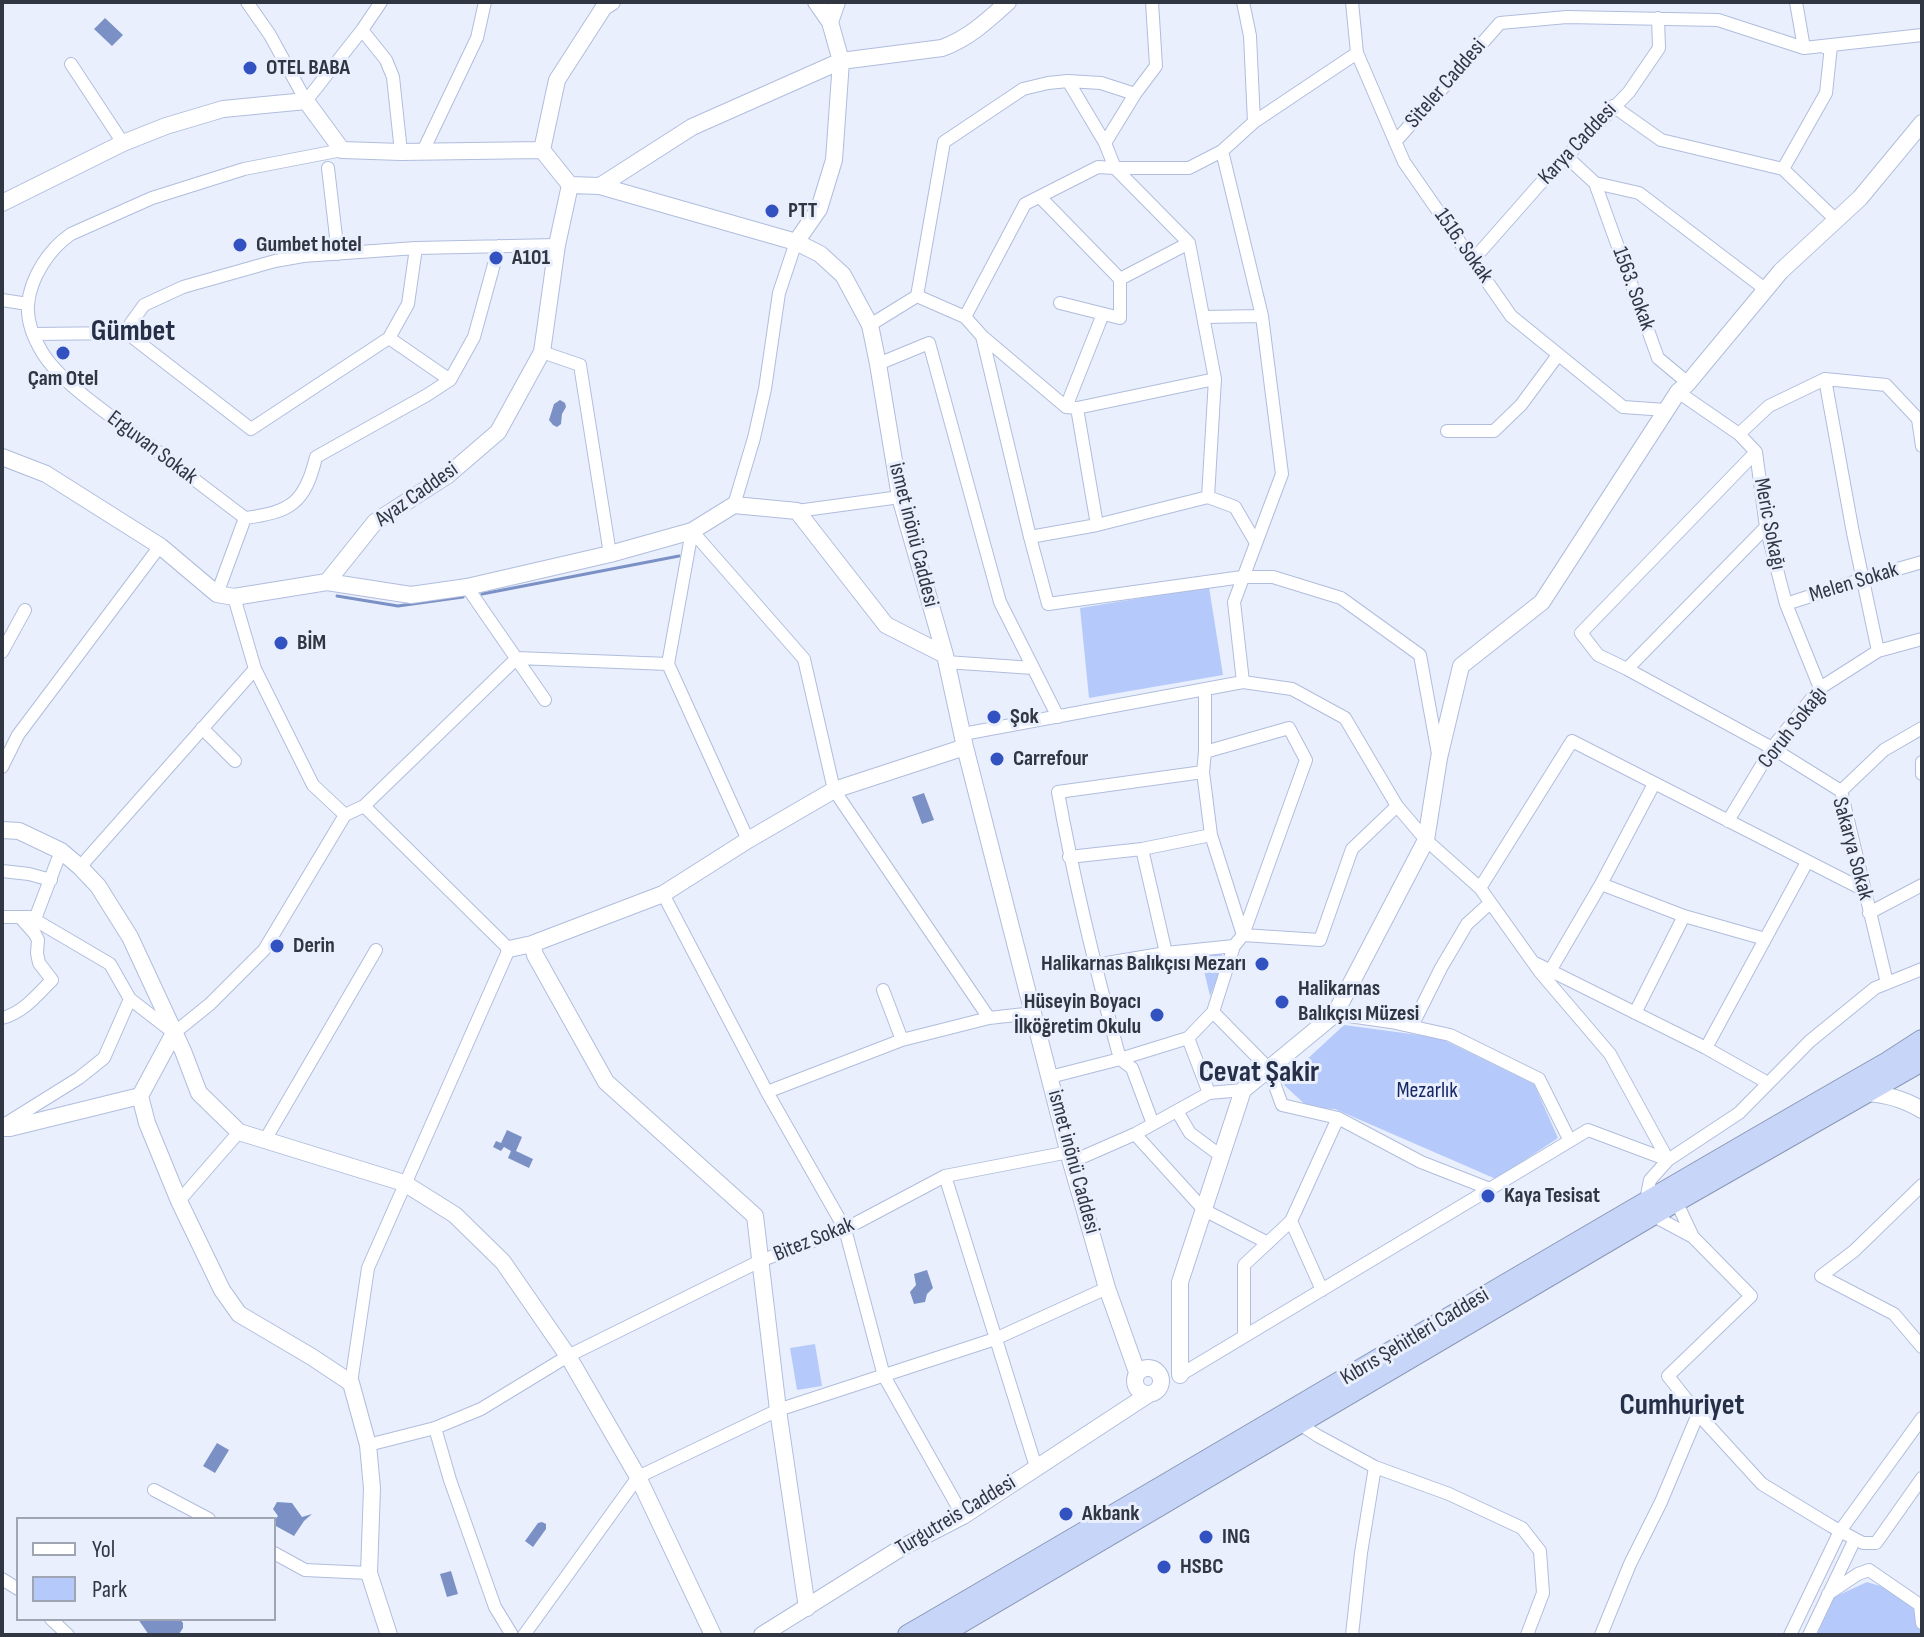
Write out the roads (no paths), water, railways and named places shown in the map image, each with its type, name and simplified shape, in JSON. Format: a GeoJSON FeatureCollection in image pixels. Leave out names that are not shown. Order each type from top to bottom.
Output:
{"type":"FeatureCollection","features":[{"type":"Feature","properties":{"kind":"highway","name":"Kıbrıs Şehitleri Caddesi"},"geometry":{"type":"LineString","coordinates":[[940,1635],[1298,1423],[1922,1040]]}},
{"type":"Feature","properties":{"kind":"highway","name":"Kıbrıs Şehitleri Caddesi"},"geometry":{"type":"LineString","coordinates":[[908,1635],[1649,1208],[1676,1201],[1922,1061]]}},
{"type":"Feature","properties":{"kind":"street"},"geometry":{"type":"LineString","coordinates":[[247,2],[270,35],[306,101],[342,150],[542,150]]}},
{"type":"Feature","properties":{"kind":"street"},"geometry":{"type":"LineString","coordinates":[[2,203],[123,143],[166,126],[223,109],[306,101],[381,2]]}},
{"type":"Feature","properties":{"kind":"street"},"geometry":{"type":"LineString","coordinates":[[423,151],[477,38],[485,2]]}},
{"type":"Feature","properties":{"kind":"street"},"geometry":{"type":"LineString","coordinates":[[734,505],[765,389],[779,293],[796,242],[819,209],[834,160],[841,61],[830,22],[816,2]]}},
{"type":"Feature","properties":{"kind":"street"},"geometry":{"type":"LineString","coordinates":[[830,22],[837,2]]}},
{"type":"Feature","properties":{"kind":"street"},"geometry":{"type":"LineString","coordinates":[[600,186],[692,127],[841,61],[942,48],[958,42],[976,31],[1008,2]]}},
{"type":"Feature","properties":{"kind":"street"},"geometry":{"type":"LineString","coordinates":[[1105,143],[1156,66],[1152,2]]}},
{"type":"Feature","properties":{"kind":"street"},"geometry":{"type":"LineString","coordinates":[[1243,2],[1250,36],[1254,122]]}},
{"type":"Feature","properties":{"kind":"street","name":"1516. Sokak"},"geometry":{"type":"LineString","coordinates":[[1352,2],[1357,53],[1404,162],[1511,316],[1623,407],[1666,410]]}},
{"type":"Feature","properties":{"kind":"street","name":"Karya Caddesi"},"geometry":{"type":"LineString","coordinates":[[1473,260],[1539,185],[1629,92],[1659,48],[1654,2]]}},
{"type":"Feature","properties":{"kind":"street"},"geometry":{"type":"LineString","coordinates":[[1783,169],[1826,93],[1831,46],[1804,48],[1796,2]]}},
{"type":"Feature","properties":{"kind":"street"},"geometry":{"type":"LineString","coordinates":[[542,150],[557,80],[607,3]]}},
{"type":"Feature","properties":{"kind":"street","name":"Siteler Caddesi"},"geometry":{"type":"LineString","coordinates":[[1395,142],[1500,23],[1567,17],[1718,20],[1804,48],[1922,35]]}},
{"type":"Feature","properties":{"kind":"street"},"geometry":{"type":"LineString","coordinates":[[362,30],[386,60],[393,77],[401,152]]}},
{"type":"Feature","properties":{"kind":"street"},"geometry":{"type":"LineString","coordinates":[[965,317],[1025,204],[1098,167],[1189,168],[1222,151],[1254,122],[1357,53]]}},
{"type":"Feature","properties":{"kind":"street"},"geometry":{"type":"LineString","coordinates":[[71,64],[123,143]]}},
{"type":"Feature","properties":{"kind":"street"},"geometry":{"type":"LineString","coordinates":[[870,325],[917,296],[944,142],[1023,89],[1068,81],[1101,83],[1135,94]]}},
{"type":"Feature","properties":{"kind":"street"},"geometry":{"type":"LineString","coordinates":[[1068,81],[1105,143],[1115,168],[1189,243],[1215,379],[1208,497]]}},
{"type":"Feature","properties":{"kind":"street"},"geometry":{"type":"LineString","coordinates":[[1613,106],[1661,140],[1783,169],[1836,220]]}},
{"type":"Feature","properties":{"kind":"street"},"geometry":{"type":"LineString","coordinates":[[1180,1375],[1180,1282],[1243,1090],[1335,1014],[1426,840],[1439,758],[1461,666],[1542,602],[1683,388],[1781,271],[1860,198],[1922,123]]}},
{"type":"Feature","properties":{"kind":"street","name":"Erguvan Sokak"},"geometry":{"type":"LineString","coordinates":[[245,518],[93,403],[49,362],[33,334],[28,304],[45,259],[71,234],[152,198],[244,169],[342,150]]}},
{"type":"Feature","properties":{"kind":"street"},"geometry":{"type":"LineString","coordinates":[[542,150],[570,185]]}},
{"type":"Feature","properties":{"kind":"street"},"geometry":{"type":"LineString","coordinates":[[1222,151],[1262,316],[1282,474],[1234,602],[1243,682]]}},
{"type":"Feature","properties":{"kind":"street"},"geometry":{"type":"LineString","coordinates":[[1567,157],[1595,183],[1639,193],[1765,289]]}},
{"type":"Feature","properties":{"kind":"street"},"geometry":{"type":"LineString","coordinates":[[328,168],[338,254]]}},
{"type":"Feature","properties":{"kind":"street","name":"1563. Sokak"},"geometry":{"type":"LineString","coordinates":[[1595,183],[1658,358],[1683,388]]}},
{"type":"Feature","properties":{"kind":"street","name":"ismet inönü Caddesi"},"geometry":{"type":"LineString","coordinates":[[570,185],[600,186],[796,242],[820,254],[843,275],[870,325],[900,497],[945,659],[1070,1157],[1107,1288],[1130,1352],[1146,1383]]}},
{"type":"Feature","properties":{"kind":"street","name":"Ayaz Caddesi"},"geometry":{"type":"LineString","coordinates":[[327,582],[375,522],[448,475],[498,432],[542,352],[557,245],[570,185]]}},
{"type":"Feature","properties":{"kind":"street"},"geometry":{"type":"LineString","coordinates":[[1040,197],[1120,279],[1120,318],[1060,303]]}},
{"type":"Feature","properties":{"kind":"street"},"geometry":{"type":"LineString","coordinates":[[1120,279],[1189,243]]}},
{"type":"Feature","properties":{"kind":"street"},"geometry":{"type":"LineString","coordinates":[[127,333],[144,305],[183,287],[275,261],[303,256],[416,248],[557,245]]}},
{"type":"Feature","properties":{"kind":"street"},"geometry":{"type":"LineString","coordinates":[[225,596],[245,518],[271,515],[295,503],[311,478],[316,457],[450,380],[474,337],[499,246]]}},
{"type":"Feature","properties":{"kind":"street"},"geometry":{"type":"LineString","coordinates":[[33,334],[127,333],[251,429],[389,338],[408,304],[416,248]]}},
{"type":"Feature","properties":{"kind":"street"},"geometry":{"type":"LineString","coordinates":[[917,296],[965,317],[982,336],[1072,408]]}},
{"type":"Feature","properties":{"kind":"street"},"geometry":{"type":"LineString","coordinates":[[2,300],[28,304]]}},
{"type":"Feature","properties":{"kind":"street"},"geometry":{"type":"LineString","coordinates":[[1097,525],[1072,408],[1103,314]]}},
{"type":"Feature","properties":{"kind":"street"},"geometry":{"type":"LineString","coordinates":[[1204,317],[1262,316]]}},
{"type":"Feature","properties":{"kind":"street"},"geometry":{"type":"LineString","coordinates":[[982,336],[1048,604],[1242,577],[1273,577],[1341,598],[1420,655],[1439,758]]}},
{"type":"Feature","properties":{"kind":"street"},"geometry":{"type":"LineString","coordinates":[[389,338],[450,380]]}},
{"type":"Feature","properties":{"kind":"street"},"geometry":{"type":"LineString","coordinates":[[878,364],[929,343],[1000,602],[1058,717]]}},
{"type":"Feature","properties":{"kind":"street"},"geometry":{"type":"LineString","coordinates":[[542,352],[580,365],[610,554]]}},
{"type":"Feature","properties":{"kind":"street"},"geometry":{"type":"LineString","coordinates":[[1447,431],[1497,436],[1558,355]]}},
{"type":"Feature","properties":{"kind":"street"},"geometry":{"type":"LineString","coordinates":[[1072,408],[1215,379]]}},
{"type":"Feature","properties":{"kind":"street"},"geometry":{"type":"LineString","coordinates":[[1825,379],[1878,651]]}},
{"type":"Feature","properties":{"kind":"street"},"geometry":{"type":"LineString","coordinates":[[1739,434],[1769,406],[1825,379],[1886,385],[1918,419],[1922,446]]}},
{"type":"Feature","properties":{"kind":"street","name":"Meric Sokağı"},"geometry":{"type":"LineString","coordinates":[[1683,388],[1756,452],[1766,527],[1786,604],[1820,688]]}},
{"type":"Feature","properties":{"kind":"street","name":"Sakarya Sokak"},"geometry":{"type":"LineString","coordinates":[[1756,452],[1581,633],[1598,655],[1772,748],[1841,791],[1887,983]]}},
{"type":"Feature","properties":{"kind":"street"},"geometry":{"type":"LineString","coordinates":[[2,457],[46,474],[160,546],[225,596],[255,669],[313,785],[345,815]]}},
{"type":"Feature","properties":{"kind":"street"},"geometry":{"type":"LineString","coordinates":[[225,596],[327,582],[411,595],[467,587],[610,554],[692,531],[734,505],[797,511],[900,497]]}},
{"type":"Feature","properties":{"kind":"street"},"geometry":{"type":"LineString","coordinates":[[1030,537],[1097,525],[1208,497],[1235,507],[1256,543]]}},
{"type":"Feature","properties":{"kind":"street"},"geometry":{"type":"LineString","coordinates":[[797,511],[886,625],[945,659],[1033,668]]}},
{"type":"Feature","properties":{"kind":"street"},"geometry":{"type":"LineString","coordinates":[[1627,669],[1766,527]]}},
{"type":"Feature","properties":{"kind":"street"},"geometry":{"type":"LineString","coordinates":[[692,531],[668,664],[748,840]]}},
{"type":"Feature","properties":{"kind":"street"},"geometry":{"type":"LineString","coordinates":[[692,531],[804,659],[834,790],[989,1018]]}},
{"type":"Feature","properties":{"kind":"street"},"geometry":{"type":"LineString","coordinates":[[2,767],[18,735],[160,546]]}},
{"type":"Feature","properties":{"kind":"street","name":"Melen Sokak"},"geometry":{"type":"LineString","coordinates":[[1786,604],[1922,562]]}},
{"type":"Feature","properties":{"kind":"street"},"geometry":{"type":"LineString","coordinates":[[467,587],[545,700]]}},
{"type":"Feature","properties":{"kind":"street"},"geometry":{"type":"LineString","coordinates":[[2,652],[25,610]]}},
{"type":"Feature","properties":{"kind":"street","name":"Coruh Sokağı"},"geometry":{"type":"LineString","coordinates":[[1728,821],[1772,748],[1820,688],[1878,651],[1922,639]]}},
{"type":"Feature","properties":{"kind":"street"},"geometry":{"type":"LineString","coordinates":[[351,1383],[239,1314],[222,1290],[179,1201],[147,1123],[140,1096],[174,1033],[210,1004],[264,950],[345,815],[364,806],[517,658],[668,664]]}},
{"type":"Feature","properties":{"kind":"street"},"geometry":{"type":"LineString","coordinates":[[80,867],[255,669]]}},
{"type":"Feature","properties":{"kind":"street"},"geometry":{"type":"LineString","coordinates":[[509,949],[532,944],[663,894],[834,790],[964,741],[1058,717],[1243,682],[1292,689],[1345,718],[1397,806],[1426,840],[1480,888],[1532,962],[1610,1054],[1668,1160]]}},
{"type":"Feature","properties":{"kind":"street"},"geometry":{"type":"LineString","coordinates":[[1205,690],[1203,772],[1211,835],[1243,935]]}},
{"type":"Feature","properties":{"kind":"street"},"geometry":{"type":"LineString","coordinates":[[202,728],[235,761]]}},
{"type":"Feature","properties":{"kind":"street"},"geometry":{"type":"LineString","coordinates":[[1050,1077],[1188,1038],[1213,1012],[1234,946],[1243,935],[1306,760],[1289,728],[1205,752]]}},
{"type":"Feature","properties":{"kind":"street"},"geometry":{"type":"LineString","coordinates":[[1841,791],[1884,750],[1922,728]]}},
{"type":"Feature","properties":{"kind":"street"},"geometry":{"type":"LineString","coordinates":[[1480,888],[1572,741],[1864,890]]}},
{"type":"Feature","properties":{"kind":"street"},"geometry":{"type":"LineString","coordinates":[[1922,762],[1922,774]]}},
{"type":"Feature","properties":{"kind":"street"},"geometry":{"type":"LineString","coordinates":[[1153,1124],[1132,1068],[1120,1059],[1069,857],[1058,792],[1203,772]]}},
{"type":"Feature","properties":{"kind":"street"},"geometry":{"type":"LineString","coordinates":[[1550,971],[1654,784]]}},
{"type":"Feature","properties":{"kind":"street"},"geometry":{"type":"LineString","coordinates":[[364,806],[509,949]]}},
{"type":"Feature","properties":{"kind":"street"},"geometry":{"type":"LineString","coordinates":[[1243,935],[1320,940],[1352,849],[1397,806]]}},
{"type":"Feature","properties":{"kind":"street"},"geometry":{"type":"LineString","coordinates":[[2,830],[19,831],[61,851],[98,886],[130,937],[199,1093],[239,1132],[404,1183],[455,1215],[503,1262],[568,1356],[638,1477],[713,1635]]}},
{"type":"Feature","properties":{"kind":"street"},"geometry":{"type":"LineString","coordinates":[[1069,857],[1142,849],[1211,835]]}},
{"type":"Feature","properties":{"kind":"street"},"geometry":{"type":"LineString","coordinates":[[1142,849],[1166,953]]}},
{"type":"Feature","properties":{"kind":"street"},"geometry":{"type":"LineString","coordinates":[[35,919],[61,851]]}},
{"type":"Feature","properties":{"kind":"street"},"geometry":{"type":"LineString","coordinates":[[1706,1048],[1807,862]]}},
{"type":"Feature","properties":{"kind":"street"},"geometry":{"type":"LineString","coordinates":[[2,871],[51,880]]}},
{"type":"Feature","properties":{"kind":"street"},"geometry":{"type":"LineString","coordinates":[[1601,884],[1684,916],[1765,939]]}},
{"type":"Feature","properties":{"kind":"street"},"geometry":{"type":"LineString","coordinates":[[1869,913],[1922,885]]}},
{"type":"Feature","properties":{"kind":"street"},"geometry":{"type":"LineString","coordinates":[[663,894],[767,1092],[845,1229],[884,1376],[963,1516]]}},
{"type":"Feature","properties":{"kind":"street"},"geometry":{"type":"LineString","coordinates":[[1412,1026],[1467,924],[1490,903]]}},
{"type":"Feature","properties":{"kind":"street"},"geometry":{"type":"LineString","coordinates":[[1635,1013],[1684,916]]}},
{"type":"Feature","properties":{"kind":"street"},"geometry":{"type":"LineString","coordinates":[[2,917],[35,919],[110,964],[130,999],[174,1033]]}},
{"type":"Feature","properties":{"kind":"street"},"geometry":{"type":"LineString","coordinates":[[2,1018],[29,1004],[52,980],[39,963],[35,934],[20,917]]}},
{"type":"Feature","properties":{"kind":"street"},"geometry":{"type":"LineString","coordinates":[[532,944],[535,955],[606,1082],[755,1216],[778,1410],[807,1608]]}},
{"type":"Feature","properties":{"kind":"street"},"geometry":{"type":"LineString","coordinates":[[1095,965],[1234,946]]}},
{"type":"Feature","properties":{"kind":"street"},"geometry":{"type":"LineString","coordinates":[[389,1635],[369,1573],[372,1488],[368,1445],[351,1383],[368,1268],[509,949]]}},
{"type":"Feature","properties":{"kind":"street"},"geometry":{"type":"LineString","coordinates":[[265,1140],[376,950]]}},
{"type":"Feature","properties":{"kind":"street"},"geometry":{"type":"LineString","coordinates":[[1532,962],[1706,1048],[1768,1083]]}},
{"type":"Feature","properties":{"kind":"street"},"geometry":{"type":"LineString","coordinates":[[1922,969],[1875,988],[1810,1041],[1739,1113],[1668,1160],[1650,1180],[1649,1208],[1693,1237],[1751,1296],[1668,1376],[1762,1484],[1855,1539],[1863,1543],[1876,1543],[1922,1478]]}},
{"type":"Feature","properties":{"kind":"street"},"geometry":{"type":"LineString","coordinates":[[883,990],[902,1040]]}},
{"type":"Feature","properties":{"kind":"street"},"geometry":{"type":"LineString","coordinates":[[2,1127],[79,1078],[104,1058],[130,999]]}},
{"type":"Feature","properties":{"kind":"street"},"geometry":{"type":"LineString","coordinates":[[1213,1012],[1269,1069],[1282,1105],[1338,1118],[1421,1162],[1490,1189]]}},
{"type":"Feature","properties":{"kind":"street"},"geometry":{"type":"LineString","coordinates":[[767,1092],[902,1040],[989,1018],[1034,1013]]}},
{"type":"Feature","properties":{"kind":"street"},"geometry":{"type":"LineString","coordinates":[[1335,1014],[1450,1035],[1539,1079],[1570,1141]]}},
{"type":"Feature","properties":{"kind":"street"},"geometry":{"type":"LineString","coordinates":[[1188,1038],[1209,1093],[1243,1090]]}},
{"type":"Feature","properties":{"kind":"street","name":"Bitez Sokak"},"geometry":{"type":"LineString","coordinates":[[368,1445],[435,1428],[481,1409],[568,1356],[760,1261],[845,1229],[945,1176],[1070,1157],[1135,1134],[1209,1093]]}},
{"type":"Feature","properties":{"kind":"street"},"geometry":{"type":"LineString","coordinates":[[1865,1093],[1898,1099],[1922,1110]]}},
{"type":"Feature","properties":{"kind":"street"},"geometry":{"type":"LineString","coordinates":[[2,1127],[10,1128],[140,1096]]}},
{"type":"Feature","properties":{"kind":"street"},"geometry":{"type":"LineString","coordinates":[[1177,1111],[1190,1133],[1221,1156]]}},
{"type":"Feature","properties":{"kind":"street"},"geometry":{"type":"LineString","coordinates":[[1244,1336],[1244,1265],[1291,1221],[1338,1118]]}},
{"type":"Feature","properties":{"kind":"street"},"geometry":{"type":"LineString","coordinates":[[1146,1383],[1180,1375],[1588,1130],[1668,1160]]}},
{"type":"Feature","properties":{"kind":"street"},"geometry":{"type":"LineString","coordinates":[[179,1201],[239,1132]]}},
{"type":"Feature","properties":{"kind":"street"},"geometry":{"type":"LineString","coordinates":[[1135,1134],[1204,1210],[1268,1243]]}},
{"type":"Feature","properties":{"kind":"street"},"geometry":{"type":"LineString","coordinates":[[945,1176],[1036,1467]]}},
{"type":"Feature","properties":{"kind":"street"},"geometry":{"type":"LineString","coordinates":[[1922,1185],[1854,1251],[1821,1276],[1894,1314],[1922,1347]]}},
{"type":"Feature","properties":{"kind":"street"},"geometry":{"type":"LineString","coordinates":[[1676,1201],[1693,1237]]}},
{"type":"Feature","properties":{"kind":"street"},"geometry":{"type":"LineString","coordinates":[[1291,1221],[1322,1290]]}},
{"type":"Feature","properties":{"kind":"street"},"geometry":{"type":"LineString","coordinates":[[524,1635],[638,1477],[778,1410],[995,1339],[1107,1288]]}},
{"type":"Feature","properties":{"kind":"street","name":"Turgutreis Caddesi"},"geometry":{"type":"LineString","coordinates":[[762,1635],[901,1548],[963,1516],[1036,1467],[1146,1383]]}},
{"type":"Feature","properties":{"kind":"street"},"geometry":{"type":"LineString","coordinates":[[1601,1635],[1698,1414]]}},
{"type":"Feature","properties":{"kind":"street"},"geometry":{"type":"LineString","coordinates":[[1790,1635],[1840,1531],[1922,1418]]}},
{"type":"Feature","properties":{"kind":"street"},"geometry":{"type":"LineString","coordinates":[[1298,1423],[1375,1467],[1449,1494],[1522,1528],[1540,1551],[1543,1593],[1527,1635]]}},
{"type":"Feature","properties":{"kind":"street"},"geometry":{"type":"LineString","coordinates":[[435,1428],[495,1607],[512,1635]]}},
{"type":"Feature","properties":{"kind":"street"},"geometry":{"type":"LineString","coordinates":[[1352,1635],[1375,1467]]}},
{"type":"Feature","properties":{"kind":"street"},"geometry":{"type":"LineString","coordinates":[[154,1490],[205,1517]]}},
{"type":"Feature","properties":{"kind":"street"},"geometry":{"type":"LineString","coordinates":[[1809,1635],[1855,1539]]}},
{"type":"Feature","properties":{"kind":"street"},"geometry":{"type":"LineString","coordinates":[[276,1554],[305,1570],[369,1573]]}},
{"type":"Feature","properties":{"kind":"street"},"geometry":{"type":"LineString","coordinates":[[1828,1594],[1869,1570],[1920,1605],[1922,1624],[1918,1635]]}},
{"type":"Feature","properties":{"kind":"street"},"geometry":{"type":"LineString","coordinates":[[53,1621],[68,1635]]}},
{"type":"Feature","properties":{"kind":"waterway"},"geometry":{"type":"LineString","coordinates":[[482,594],[679,556]]}},
{"type":"Feature","properties":{"kind":"waterway"},"geometry":{"type":"LineString","coordinates":[[337,596],[398,606],[463,597]]}},
{"type":"Feature","properties":{"kind":"place","name":"OTEL BABA"},"geometry":{"type":"Point","coordinates":[250,68]}},
{"type":"Feature","properties":{"kind":"place","name":"PTT"},"geometry":{"type":"Point","coordinates":[772,211]}},
{"type":"Feature","properties":{"kind":"place","name":"Gumbet hotel"},"geometry":{"type":"Point","coordinates":[240,245]}},
{"type":"Feature","properties":{"kind":"place","name":"A101"},"geometry":{"type":"Point","coordinates":[496,258]}},
{"type":"Feature","properties":{"kind":"place","name":"Çam Otel"},"geometry":{"type":"Point","coordinates":[63,353]}},
{"type":"Feature","properties":{"kind":"place","name":"BİM"},"geometry":{"type":"Point","coordinates":[281,643]}},
{"type":"Feature","properties":{"kind":"place","name":"Şok"},"geometry":{"type":"Point","coordinates":[994,717]}},
{"type":"Feature","properties":{"kind":"place","name":"Carrefour"},"geometry":{"type":"Point","coordinates":[997,759]}},
{"type":"Feature","properties":{"kind":"place","name":"Derin"},"geometry":{"type":"Point","coordinates":[277,946]}},
{"type":"Feature","properties":{"kind":"place","name":"Halikarnas Balıkçısı Mezarı"},"geometry":{"type":"Point","coordinates":[1262,964]}},
{"type":"Feature","properties":{"kind":"place","name":"Halikarnas Balıkçısı Müzesi"},"geometry":{"type":"Point","coordinates":[1282,1002]}},
{"type":"Feature","properties":{"kind":"place","name":"Hüseyin Boyacı İlköğretim Okulu"},"geometry":{"type":"Point","coordinates":[1157,1015]}},
{"type":"Feature","properties":{"kind":"place","name":"Kaya Tesisat"},"geometry":{"type":"Point","coordinates":[1488,1196]}},
{"type":"Feature","properties":{"kind":"place","name":"Akbank"},"geometry":{"type":"Point","coordinates":[1066,1514]}},
{"type":"Feature","properties":{"kind":"place","name":"ING"},"geometry":{"type":"Point","coordinates":[1206,1537]}},
{"type":"Feature","properties":{"kind":"place","name":"HSBC"},"geometry":{"type":"Point","coordinates":[1164,1567]}},
{"type":"Feature","properties":{"kind":"district","name":"Gümbet"},"geometry":{"type":"Point","coordinates":[133,332]}},
{"type":"Feature","properties":{"kind":"district","name":"Cevat Şakir"},"geometry":{"type":"Point","coordinates":[1259,1073]}},
{"type":"Feature","properties":{"kind":"district","name":"Cumhuriyet"},"geometry":{"type":"Point","coordinates":[1682,1406]}},
{"type":"Feature","properties":{"kind":"park label","name":"Mezarlık"},"geometry":{"type":"Point","coordinates":[1427,1091]}}]}
